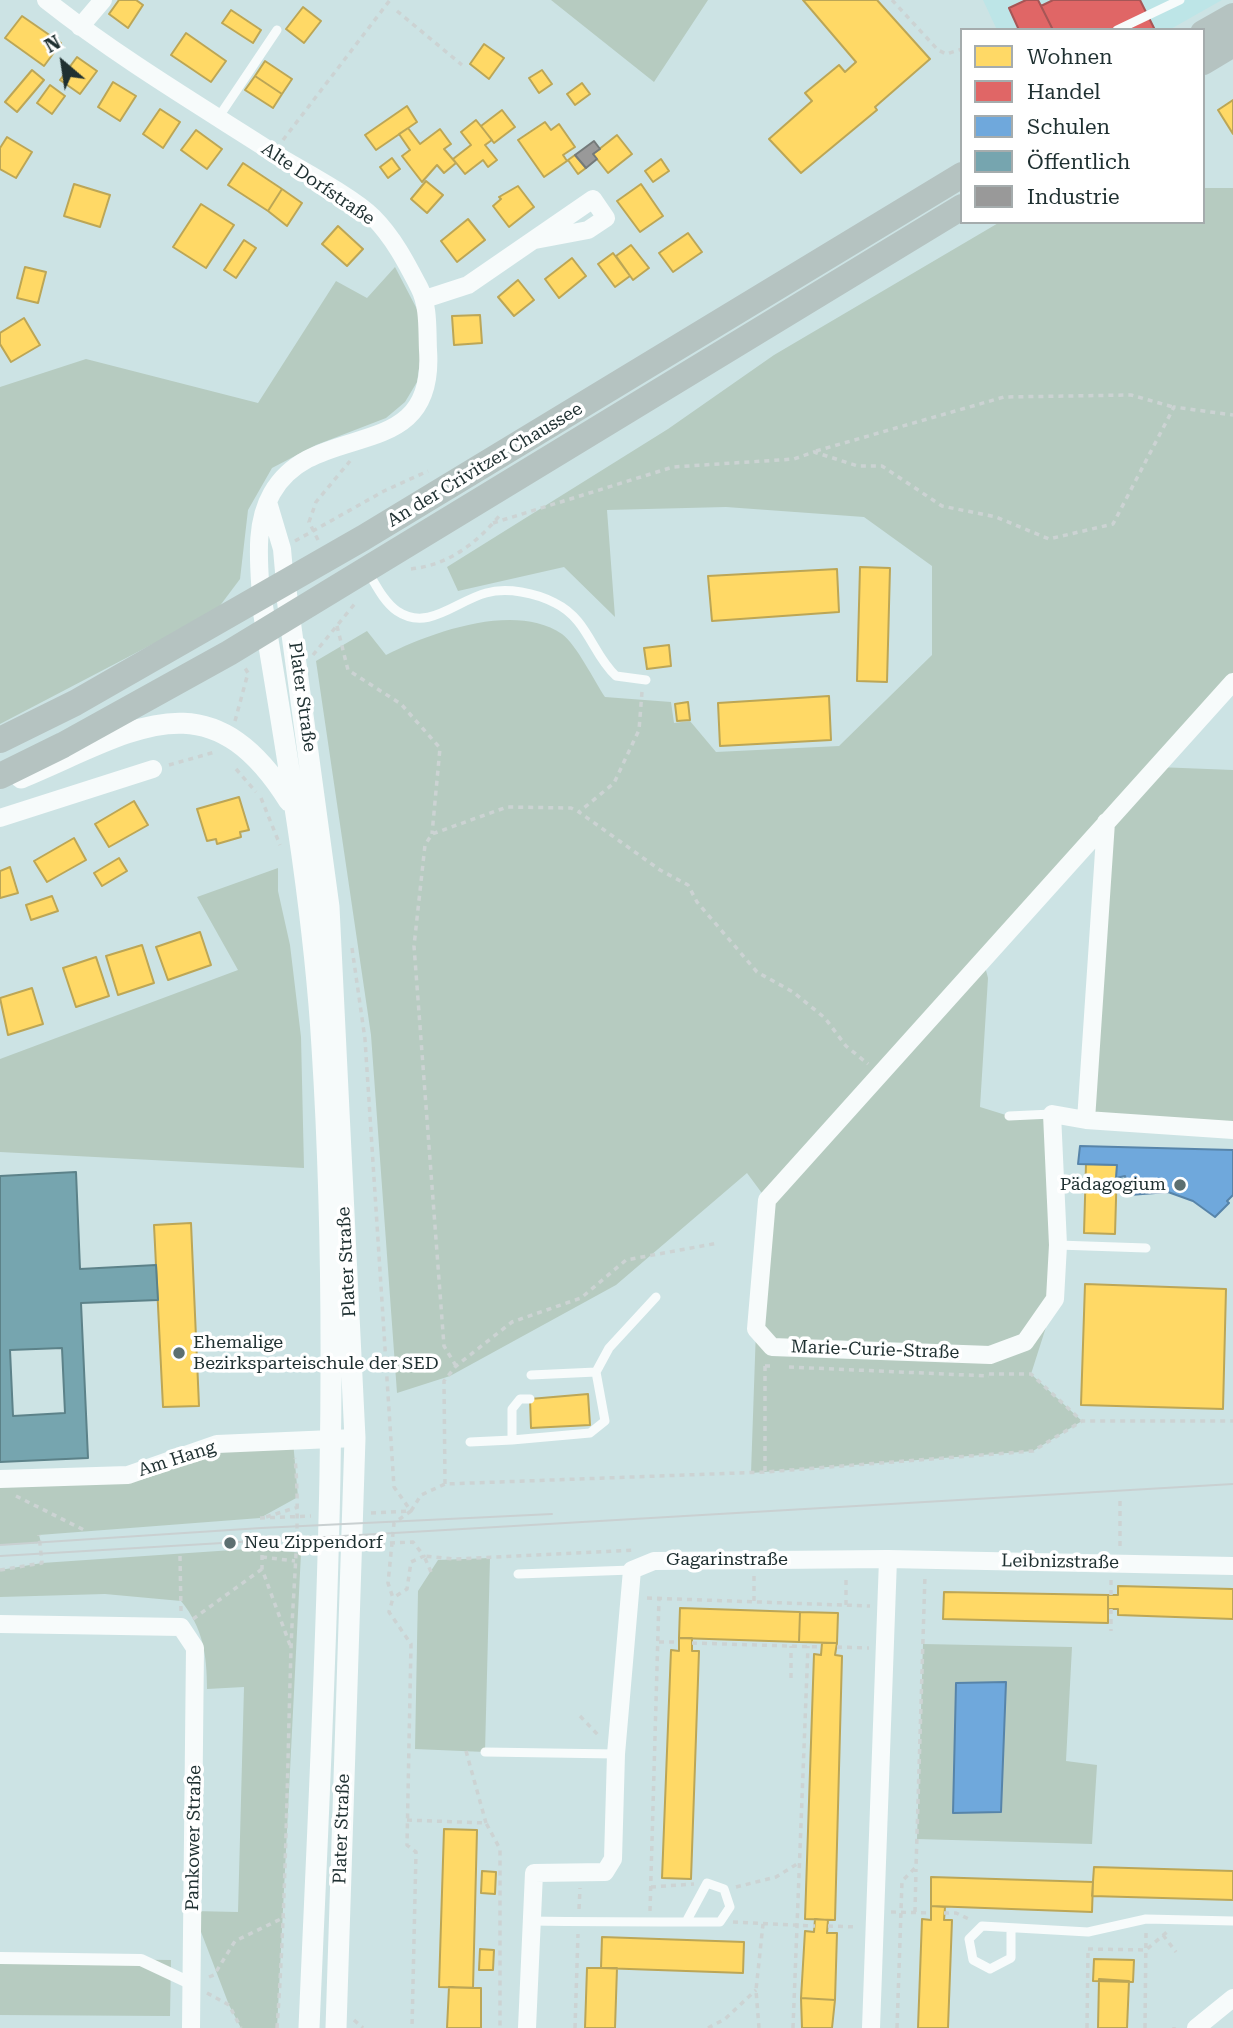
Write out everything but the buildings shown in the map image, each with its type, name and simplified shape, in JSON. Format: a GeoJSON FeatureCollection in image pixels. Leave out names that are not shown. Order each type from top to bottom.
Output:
{"type":"FeatureCollection","features":[{"type":"Feature","properties":{"kind":"main road"},"geometry":{"type":"LineString","coordinates":[[1205,32],[1233,16]]}},
{"type":"Feature","properties":{"kind":"main road"},"geometry":{"type":"LineString","coordinates":[[1205,61],[1233,44]]}},
{"type":"Feature","properties":{"kind":"main road","name":"An der Crivitzer Chaussee"},"geometry":{"type":"LineString","coordinates":[[0,740],[75,703],[285,583],[569,416],[960,176]]}},
{"type":"Feature","properties":{"kind":"main road","name":"An der Crivitzer Chaussee"},"geometry":{"type":"LineString","coordinates":[[0,776],[74,740],[234,650],[960,208]]}},
{"type":"Feature","properties":{"kind":"street","name":"Alte Dorfstraße"},"geometry":{"type":"LineString","coordinates":[[46,0],[80,27],[371,215],[402,255],[425,299],[427,390],[413,414],[390,428],[303,461],[285,476],[268,502],[259,543],[261,597]]}},
{"type":"Feature","properties":{"kind":"street"},"geometry":{"type":"LineString","coordinates":[[80,27],[103,0]]}},
{"type":"Feature","properties":{"kind":"street"},"geometry":{"type":"LineString","coordinates":[[425,299],[468,285],[535,240]]}},
{"type":"Feature","properties":{"kind":"street"},"geometry":{"type":"LineString","coordinates":[[268,502],[282,549],[285,583]]}},
{"type":"Feature","properties":{"kind":"street","name":"Plater Straße"},"geometry":{"type":"LineString","coordinates":[[285,583],[329,907],[355,1438],[337,2028]]}},
{"type":"Feature","properties":{"kind":"street","name":"Plater Straße"},"geometry":{"type":"LineString","coordinates":[[261,597],[314,947],[322,1050],[331,1284],[332,1439],[309,2028]]}},
{"type":"Feature","properties":{"kind":"street","name":"Marie-Curie-Straße"},"geometry":{"type":"LineString","coordinates":[[1052,1114],[1058,1245],[1055,1299],[1025,1342],[990,1354],[772,1347],[756,1329],[767,1200],[1233,682]]}},
{"type":"Feature","properties":{"kind":"street"},"geometry":{"type":"LineString","coordinates":[[0,787],[142,728],[189,722],[206,725],[225,744],[256,758],[275,778],[294,808]]}},
{"type":"Feature","properties":{"kind":"street"},"geometry":{"type":"LineString","coordinates":[[0,818],[153,769]]}},
{"type":"Feature","properties":{"kind":"street"},"geometry":{"type":"LineString","coordinates":[[1086,1120],[1106,822]]}},
{"type":"Feature","properties":{"kind":"street"},"geometry":{"type":"LineString","coordinates":[[1052,1114],[1086,1120],[1233,1130]]}},
{"type":"Feature","properties":{"kind":"street","name":"Am Hang"},"geometry":{"type":"LineString","coordinates":[[2,1485],[128,1475],[218,1444],[355,1438]]}},
{"type":"Feature","properties":{"kind":"street"},"geometry":{"type":"LineString","coordinates":[[871,2028],[888,1559]]}},
{"type":"Feature","properties":{"kind":"street","name":"Leibnizstraße"},"geometry":{"type":"LineString","coordinates":[[888,1559],[1233,1566]]}},
{"type":"Feature","properties":{"kind":"street","name":"Gagarinstraße"},"geometry":{"type":"LineString","coordinates":[[632,1570],[654,1561],[888,1559]]}},
{"type":"Feature","properties":{"kind":"street"},"geometry":{"type":"LineString","coordinates":[[527,2028],[534,1873],[605,1872],[613,1859],[616,1754],[632,1570]]}},
{"type":"Feature","properties":{"kind":"street"},"geometry":{"type":"LineString","coordinates":[[0,1624],[181,1627]]}},
{"type":"Feature","properties":{"kind":"street","name":"Pankower Straße"},"geometry":{"type":"LineString","coordinates":[[181,1627],[195,1648],[191,2028]]}},
{"type":"Feature","properties":{"kind":"street"},"geometry":{"type":"LineString","coordinates":[[0,1958],[141,1960],[190,1983]]}},
{"type":"Feature","properties":{"kind":"street"},"geometry":{"type":"LineString","coordinates":[[1196,2028],[1206,2017],[1233,1998]]}},
{"type":"Feature","properties":{"kind":"lane"},"geometry":{"type":"LineString","coordinates":[[1121,28],[1180,0]]}},
{"type":"Feature","properties":{"kind":"lane"},"geometry":{"type":"LineString","coordinates":[[218,118],[277,30]]}},
{"type":"Feature","properties":{"kind":"lane"},"geometry":{"type":"LineString","coordinates":[[367,570],[387,601],[414,619],[429,618],[488,592],[508,591],[544,598],[566,609],[582,623],[616,676],[643,680]]}},
{"type":"Feature","properties":{"kind":"lane"},"geometry":{"type":"LineString","coordinates":[[1009,1116],[1052,1114]]}},
{"type":"Feature","properties":{"kind":"lane"},"geometry":{"type":"LineString","coordinates":[[1058,1245],[1146,1248]]}},
{"type":"Feature","properties":{"kind":"lane"},"geometry":{"type":"LineString","coordinates":[[470,1442],[590,1433],[605,1421],[596,1372],[609,1348],[656,1297]]}},
{"type":"Feature","properties":{"kind":"lane"},"geometry":{"type":"LineString","coordinates":[[531,1375],[596,1372]]}},
{"type":"Feature","properties":{"kind":"lane"},"geometry":{"type":"LineString","coordinates":[[512,1440],[512,1409],[520,1399],[530,1399]]}},
{"type":"Feature","properties":{"kind":"lane"},"geometry":{"type":"LineString","coordinates":[[518,1574],[632,1570]]}},
{"type":"Feature","properties":{"kind":"lane"},"geometry":{"type":"LineString","coordinates":[[485,1752],[616,1754]]}},
{"type":"Feature","properties":{"kind":"lane"},"geometry":{"type":"LineString","coordinates":[[530,1921],[579,1922],[650,1922],[686,1922],[720,1922],[730,1907],[724,1889],[707,1883],[686,1922]]}},
{"type":"Feature","properties":{"kind":"lane"},"geometry":{"type":"LineString","coordinates":[[1011,1928],[1010,1958],[990,1969],[973,1959],[969,1939],[982,1926],[1088,1932],[1146,1919],[1233,1922]]}},
{"type":"Feature","properties":{"kind":"path"},"geometry":{"type":"LineString","coordinates":[[273,153],[390,0]]}},
{"type":"Feature","properties":{"kind":"path"},"geometry":{"type":"LineString","coordinates":[[892,0],[938,50],[946,54],[960,50]]}},
{"type":"Feature","properties":{"kind":"path"},"geometry":{"type":"LineString","coordinates":[[397,11],[462,65]]}},
{"type":"Feature","properties":{"kind":"path"},"geometry":{"type":"LineString","coordinates":[[494,523],[673,467],[794,459],[1004,397],[1130,395],[1174,407],[1233,415]]}},
{"type":"Feature","properties":{"kind":"path"},"geometry":{"type":"LineString","coordinates":[[814,452],[858,466],[882,466],[942,506],[996,517],[1049,539],[1113,524],[1174,407]]}},
{"type":"Feature","properties":{"kind":"path"},"geometry":{"type":"LineString","coordinates":[[312,530],[309,522],[316,502],[370,436]]}},
{"type":"Feature","properties":{"kind":"path"},"geometry":{"type":"LineString","coordinates":[[337,626],[348,670],[401,704],[440,748],[432,834],[425,845],[414,946],[444,1346],[456,1366]]}},
{"type":"Feature","properties":{"kind":"path"},"geometry":{"type":"LineString","coordinates":[[225,744],[248,673],[234,650]]}},
{"type":"Feature","properties":{"kind":"path"},"geometry":{"type":"LineString","coordinates":[[579,812],[614,783],[634,741],[643,700],[643,680]]}},
{"type":"Feature","properties":{"kind":"path"},"geometry":{"type":"LineString","coordinates":[[153,769],[225,744]]}},
{"type":"Feature","properties":{"kind":"path"},"geometry":{"type":"LineString","coordinates":[[225,744],[262,799],[283,852]]}},
{"type":"Feature","properties":{"kind":"path"},"geometry":{"type":"LineString","coordinates":[[432,834],[506,807],[571,808],[579,812],[660,870],[688,885],[697,902],[757,972],[793,992],[825,1018],[846,1046],[880,1073]]}},
{"type":"Feature","properties":{"kind":"path"},"geometry":{"type":"LineString","coordinates":[[351,944],[365,1040],[394,1488],[411,1511]]}},
{"type":"Feature","properties":{"kind":"path"},"geometry":{"type":"LineString","coordinates":[[445,1484],[444,1381],[456,1366],[512,1322],[580,1298],[626,1260],[718,1243]]}},
{"type":"Feature","properties":{"kind":"path"},"geometry":{"type":"LineString","coordinates":[[765,1472],[765,1366],[772,1347]]}},
{"type":"Feature","properties":{"kind":"path"},"geometry":{"type":"LineString","coordinates":[[989,1376],[990,1354]]}},
{"type":"Feature","properties":{"kind":"path"},"geometry":{"type":"LineString","coordinates":[[765,1366],[989,1376],[1031,1374],[1082,1422]]}},
{"type":"Feature","properties":{"kind":"path"},"geometry":{"type":"LineString","coordinates":[[412,2028],[416,1852],[407,1845],[411,1644],[389,1612],[393,1598],[388,1583],[394,1523],[411,1511],[421,1494],[445,1484],[765,1472],[1033,1451],[1082,1422],[1233,1421]]}},
{"type":"Feature","properties":{"kind":"path"},"geometry":{"type":"LineString","coordinates":[[277,2028],[285,1917],[291,1647],[298,1507],[293,1441]]}},
{"type":"Feature","properties":{"kind":"path"},"geometry":{"type":"LineString","coordinates":[[2,1485],[86,1531]]}},
{"type":"Feature","properties":{"kind":"path"},"geometry":{"type":"LineString","coordinates":[[1119,1562],[1120,1496]]}},
{"type":"Feature","properties":{"kind":"path"},"geometry":{"type":"LineString","coordinates":[[260,1518],[298,1507]]}},
{"type":"Feature","properties":{"kind":"path"},"geometry":{"type":"LineString","coordinates":[[0,1570],[42,1563],[39,1535]]}},
{"type":"Feature","properties":{"kind":"path"},"geometry":{"type":"LineString","coordinates":[[413,1542],[424,1556],[431,1572]]}},
{"type":"Feature","properties":{"kind":"path"},"geometry":{"type":"LineString","coordinates":[[262,1548],[262,1569],[291,1647]]}},
{"type":"Feature","properties":{"kind":"path"},"geometry":{"type":"LineString","coordinates":[[393,1598],[407,1589],[411,1562],[424,1556],[455,1559],[599,1552]]}},
{"type":"Feature","properties":{"kind":"path"},"geometry":{"type":"LineString","coordinates":[[180,1556],[181,1627]]}},
{"type":"Feature","properties":{"kind":"path"},"geometry":{"type":"LineString","coordinates":[[262,1557],[295,1561]]}},
{"type":"Feature","properties":{"kind":"path"},"geometry":{"type":"LineString","coordinates":[[754,1601],[755,1560]]}},
{"type":"Feature","properties":{"kind":"path"},"geometry":{"type":"LineString","coordinates":[[915,1912],[925,1560]]}},
{"type":"Feature","properties":{"kind":"path"},"geometry":{"type":"LineString","coordinates":[[181,1627],[262,1569]]}},
{"type":"Feature","properties":{"kind":"path"},"geometry":{"type":"LineString","coordinates":[[630,1597],[886,1606]]}},
{"type":"Feature","properties":{"kind":"path"},"geometry":{"type":"LineString","coordinates":[[650,1922],[659,1598]]}},
{"type":"Feature","properties":{"kind":"path"},"geometry":{"type":"LineString","coordinates":[[1111,1609],[1111,1631]]}},
{"type":"Feature","properties":{"kind":"path"},"geometry":{"type":"LineString","coordinates":[[659,1642],[679,1642]]}},
{"type":"Feature","properties":{"kind":"path"},"geometry":{"type":"LineString","coordinates":[[692,1643],[821,1647]]}},
{"type":"Feature","properties":{"kind":"path"},"geometry":{"type":"LineString","coordinates":[[791,1646],[791,1678]]}},
{"type":"Feature","properties":{"kind":"path"},"geometry":{"type":"LineString","coordinates":[[793,2028],[808,1646]]}},
{"type":"Feature","properties":{"kind":"path"},"geometry":{"type":"LineString","coordinates":[[836,1647],[885,1648]]}},
{"type":"Feature","properties":{"kind":"path"},"geometry":{"type":"LineString","coordinates":[[580,1716],[616,1754]]}},
{"type":"Feature","properties":{"kind":"path"},"geometry":{"type":"LineString","coordinates":[[466,1751],[486,1823],[500,1849],[500,2028]]}},
{"type":"Feature","properties":{"kind":"path"},"geometry":{"type":"LineString","coordinates":[[407,1820],[486,1823]]}},
{"type":"Feature","properties":{"kind":"path"},"geometry":{"type":"LineString","coordinates":[[724,1889],[776,1877],[798,1863]]}},
{"type":"Feature","properties":{"kind":"path"},"geometry":{"type":"LineString","coordinates":[[897,2028],[902,1881],[916,1867]]}},
{"type":"Feature","properties":{"kind":"path"},"geometry":{"type":"LineString","coordinates":[[575,2028],[581,1872]]}},
{"type":"Feature","properties":{"kind":"path"},"geometry":{"type":"LineString","coordinates":[[651,1887],[707,1883]]}},
{"type":"Feature","properties":{"kind":"path"},"geometry":{"type":"LineString","coordinates":[[828,1926],[875,1920],[901,1912],[931,1913]]}},
{"type":"Feature","properties":{"kind":"path"},"geometry":{"type":"LineString","coordinates":[[944,1913],[957,1913],[982,1926]]}},
{"type":"Feature","properties":{"kind":"path"},"geometry":{"type":"LineString","coordinates":[[190,1983],[214,1975],[235,1941],[285,1917]]}},
{"type":"Feature","properties":{"kind":"path"},"geometry":{"type":"LineString","coordinates":[[1145,2028],[1146,1919]]}},
{"type":"Feature","properties":{"kind":"path"},"geometry":{"type":"LineString","coordinates":[[1088,1949],[1146,1950],[1181,1920]]}},
{"type":"Feature","properties":{"kind":"path"},"geometry":{"type":"LineString","coordinates":[[720,1922],[814,1926]]}},
{"type":"Feature","properties":{"kind":"path"},"geometry":{"type":"LineString","coordinates":[[759,2028],[756,1990],[763,1924]]}},
{"type":"Feature","properties":{"kind":"path"},"geometry":{"type":"LineString","coordinates":[[1087,2028],[1088,1932]]}},
{"type":"Feature","properties":{"kind":"path"},"geometry":{"type":"LineString","coordinates":[[1163,1935],[1177,1952]]}},
{"type":"Feature","properties":{"kind":"path"},"geometry":{"type":"LineString","coordinates":[[190,1983],[229,2005],[241,2028]]}},
{"type":"Feature","properties":{"kind":"path"},"geometry":{"type":"LineString","coordinates":[[708,2028],[725,2019],[756,1990]]}},
{"type":"Feature","properties":{"kind":"shaded area"},"geometry":{"type":"Polygon","coordinates":[[[983,0],[1222,0],[1173,28],[996,28],[983,0]]]}},
{"type":"Feature","properties":{"kind":"green space"},"geometry":{"type":"Polygon","coordinates":[[[551,0],[708,0],[654,82],[551,0]]]}},
{"type":"Feature","properties":{"kind":"green space"},"geometry":{"type":"Polygon","coordinates":[[[1205,188],[1233,188],[1233,682],[1157,767],[1233,770],[1233,1130],[1086,1120],[1106,823],[983,959],[988,978],[980,1107],[1009,1116],[1052,1114],[1055,1299],[1031,1374],[1082,1421],[1033,1451],[751,1473],[756,1329],[767,1200],[747,1173],[616,1285],[450,1376],[397,1393],[371,1035],[316,661],[367,631],[386,655],[450,630],[474,624],[521,621],[543,625],[562,634],[579,654],[605,697],[671,702],[674,723],[690,721],[716,752],[839,746],[932,655],[932,566],[864,517],[726,507],[607,510],[615,617],[564,567],[458,591],[447,567],[668,429],[774,355],[997,224],[1205,224],[1205,188]]]}},
{"type":"Feature","properties":{"kind":"green space"},"geometry":{"type":"Polygon","coordinates":[[[395,267],[420,315],[421,355],[417,382],[405,402],[386,418],[316,445],[272,468],[248,510],[240,579],[216,611],[0,724],[0,387],[86,359],[258,403],[336,281],[367,298],[395,267]]]}},
{"type":"Feature","properties":{"kind":"green space"},"geometry":{"type":"Polygon","coordinates":[[[278,868],[278,891],[290,945],[301,1037],[304,1168],[0,1152],[0,1059],[238,970],[197,897],[278,868]]]}},
{"type":"Feature","properties":{"kind":"green space"},"geometry":{"type":"Polygon","coordinates":[[[293,1441],[298,1497],[260,1518],[39,1535],[41,1543],[0,1545],[0,1479],[128,1475],[217,1444],[293,1441]]]}},
{"type":"Feature","properties":{"kind":"green space"},"geometry":{"type":"Polygon","coordinates":[[[262,1548],[301,1553],[277,2028],[241,2028],[229,2005],[193,1911],[238,1912],[244,1687],[207,1689],[206,1664],[199,1631],[181,1601],[105,1594],[0,1597],[0,1570],[42,1563],[262,1548]]]}},
{"type":"Feature","properties":{"kind":"green space"},"geometry":{"type":"Polygon","coordinates":[[[490,1558],[485,1752],[415,1749],[418,1591],[438,1560],[490,1558]]]}},
{"type":"Feature","properties":{"kind":"green space"},"geometry":{"type":"Polygon","coordinates":[[[923,1644],[1072,1647],[1066,1761],[1097,1765],[1092,1844],[917,1839],[923,1644]]]}},
{"type":"Feature","properties":{"kind":"green space"},"geometry":{"type":"Polygon","coordinates":[[[0,1958],[171,1960],[170,2016],[0,2015],[0,1958]]]}},
{"type":"Feature","properties":{"kind":"tram line"},"geometry":{"type":"LineString","coordinates":[[0,1556],[1233,1484]]}},
{"type":"Feature","properties":{"kind":"tram line"},"geometry":{"type":"LineString","coordinates":[[0,1545],[261,1528],[552,1514]]}},
{"type":"Feature","properties":{"kind":"place","name":"Pädagogium"},"geometry":{"type":"Point","coordinates":[1180,1185]}},
{"type":"Feature","properties":{"kind":"place","name":"Ehemalige Bezirksparteischule der SED"},"geometry":{"type":"Point","coordinates":[179,1353]}},
{"type":"Feature","properties":{"kind":"place","name":"Neu Zippendorf"},"geometry":{"type":"Point","coordinates":[230,1543]}}]}
